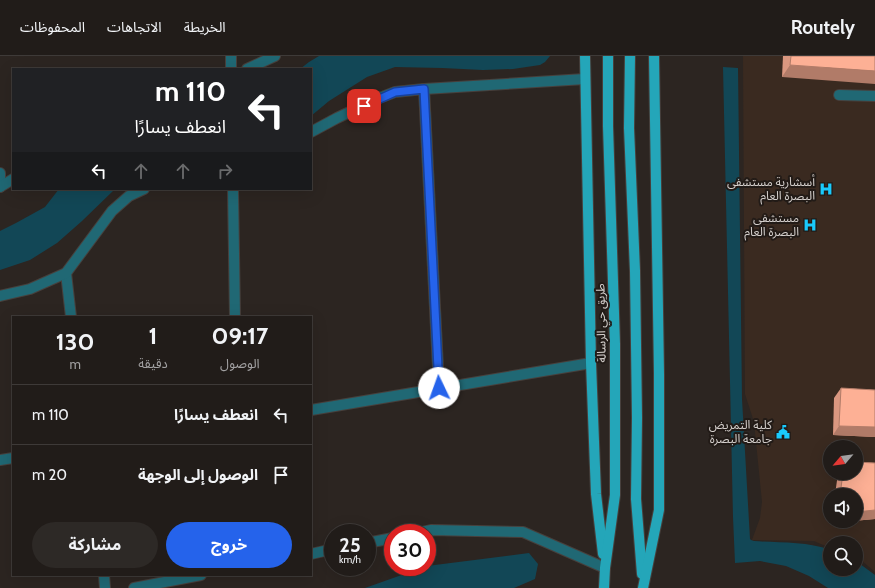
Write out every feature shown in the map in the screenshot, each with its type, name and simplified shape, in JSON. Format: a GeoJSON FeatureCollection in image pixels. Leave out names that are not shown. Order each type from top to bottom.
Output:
{"type":"FeatureCollection","features":[{"type":"Feature","properties":{"kind":"main road"},"geometry":{"type":"LineString","coordinates":[[585,56],[591,363],[596,494],[605,568]]}},
{"type":"Feature","properties":{"kind":"main road","name":"طريق حي الرسالة"},"geometry":{"type":"LineString","coordinates":[[604,588],[605,568],[615,495],[615,344],[608,126],[608,56]]}},
{"type":"Feature","properties":{"kind":"main road"},"geometry":{"type":"LineString","coordinates":[[630,56],[629,128],[635,270],[637,418],[636,499],[643,587]]}},
{"type":"Feature","properties":{"kind":"main road"},"geometry":{"type":"LineString","coordinates":[[643,587],[658,510],[654,56]]}},
{"type":"Feature","properties":{"kind":"street"},"geometry":{"type":"LineString","coordinates":[[231,56],[231,68]]}},
{"type":"Feature","properties":{"kind":"street"},"geometry":{"type":"LineString","coordinates":[[249,68],[275,56]]}},
{"type":"Feature","properties":{"kind":"street"},"geometry":{"type":"LineString","coordinates":[[312,131],[337,118],[395,92],[586,79]]}},
{"type":"Feature","properties":{"kind":"street"},"geometry":{"type":"LineString","coordinates":[[424,89],[439,388]]}},
{"type":"Feature","properties":{"kind":"street"},"geometry":{"type":"LineString","coordinates":[[839,95],[875,96]]}},
{"type":"Feature","properties":{"kind":"street"},"geometry":{"type":"LineString","coordinates":[[0,173],[0,187]]}},
{"type":"Feature","properties":{"kind":"street"},"geometry":{"type":"LineString","coordinates":[[0,187],[12,180]]}},
{"type":"Feature","properties":{"kind":"street"},"geometry":{"type":"LineString","coordinates":[[0,296],[30,289],[66,273],[112,211],[129,196],[142,190]]}},
{"type":"Feature","properties":{"kind":"street"},"geometry":{"type":"LineString","coordinates":[[232,190],[235,316]]}},
{"type":"Feature","properties":{"kind":"street"},"geometry":{"type":"LineString","coordinates":[[66,273],[71,316]]}},
{"type":"Feature","properties":{"kind":"street"},"geometry":{"type":"LineString","coordinates":[[312,410],[591,363]]}},
{"type":"Feature","properties":{"kind":"street"},"geometry":{"type":"LineString","coordinates":[[0,460],[12,458]]}},
{"type":"Feature","properties":{"kind":"street"},"geometry":{"type":"LineString","coordinates":[[436,530],[524,532],[605,568]]}},
{"type":"Feature","properties":{"kind":"street"},"geometry":{"type":"LineString","coordinates":[[312,554],[324,551]]}},
{"type":"Feature","properties":{"kind":"street"},"geometry":{"type":"LineString","coordinates":[[104,576],[105,588]]}},
{"type":"Feature","properties":{"kind":"street"},"geometry":{"type":"LineString","coordinates":[[134,588],[196,576]]}},
{"type":"Feature","properties":{"kind":"shaded area","name":"مستشفى البصرة العام"},"geometry":{"type":"Polygon","coordinates":[[[743,56],[875,56],[875,572],[863,562],[863,536],[823,536],[823,545],[814,541],[752,540],[760,518],[762,502],[754,422],[745,394],[743,56]]]}},
{"type":"Feature","properties":{"kind":"water"},"geometry":{"type":"Polygon","coordinates":[[[319,56],[550,56],[540,65],[513,69],[483,70],[395,67],[367,77],[329,101],[312,115],[312,68],[301,68],[319,56]]]}},
{"type":"Feature","properties":{"kind":"water"},"geometry":{"type":"Polygon","coordinates":[[[723,67],[738,68],[742,399],[750,539],[754,541],[802,544],[823,548],[823,576],[863,576],[863,566],[875,575],[875,588],[828,588],[809,576],[786,566],[760,561],[735,563],[723,67]]]}},
{"type":"Feature","properties":{"kind":"water"},"geometry":{"type":"Polygon","coordinates":[[[58,190],[114,190],[57,243],[30,260],[0,270],[0,231],[45,207],[58,190]]]}},
{"type":"Feature","properties":{"kind":"water"},"geometry":{"type":"Polygon","coordinates":[[[529,553],[538,564],[535,579],[514,588],[365,588],[399,576],[436,576],[436,565],[529,553]]]}},
{"type":"Feature","properties":{"kind":"building"},"geometry":{"type":"Polygon","coordinates":[[[791,56],[875,56],[875,71],[790,65],[791,56]]]}},
{"type":"Feature","properties":{"kind":"building"},"geometry":{"type":"Polygon","coordinates":[[[841,388],[875,390],[875,427],[839,426],[841,388]]]}},
{"type":"Feature","properties":{"kind":"building"},"geometry":{"type":"Polygon","coordinates":[[[863,462],[875,463],[875,510],[863,511],[863,488],[841,488],[842,480],[863,480],[863,462]]]}},
{"type":"Feature","properties":{"kind":"place","name":"أسشارية مستشفى البصرة العام"},"geometry":{"type":"Point","coordinates":[826,189]}},
{"type":"Feature","properties":{"kind":"place","name":"مستشفى البصرة العام"},"geometry":{"type":"Point","coordinates":[810,225]}},
{"type":"Feature","properties":{"kind":"place","name":"كلية التمريض جامعة البصرة"},"geometry":{"type":"Point","coordinates":[783,432]}},
{"type":"Feature","properties":{"kind":"route"},"geometry":{"type":"LineString","coordinates":[[364,106],[395,92],[424,89],[439,388]]}}]}
